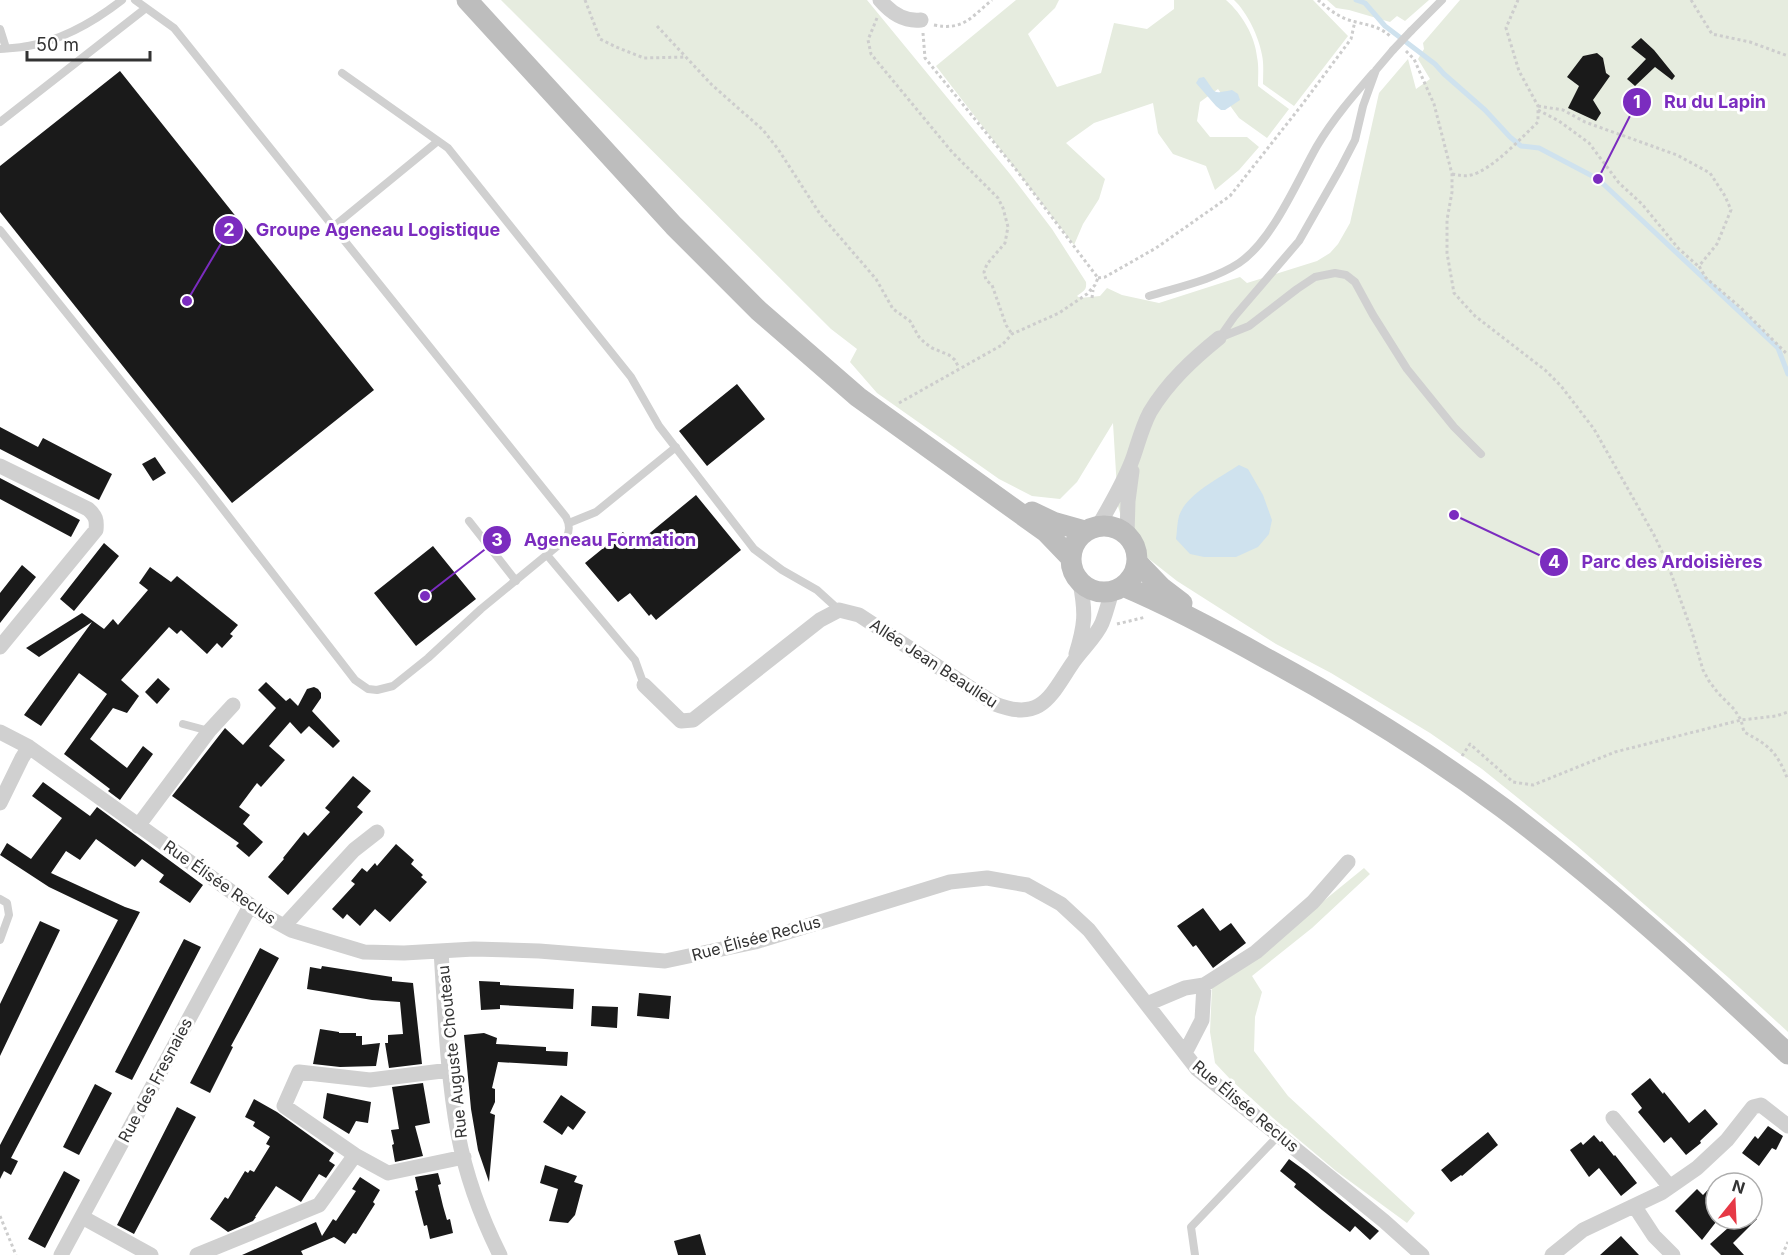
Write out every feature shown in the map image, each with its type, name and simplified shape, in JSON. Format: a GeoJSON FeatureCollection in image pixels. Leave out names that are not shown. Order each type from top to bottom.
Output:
{"type":"FeatureCollection","features":[{"type":"Feature","properties":{"kind":"main road"},"geometry":{"type":"LineString","coordinates":[[467,0],[674,226],[796,344],[858,397],[890,410],[923,444],[1046,532],[1070,557]]}},
{"type":"Feature","properties":{"kind":"main road"},"geometry":{"type":"LineString","coordinates":[[997,496],[1053,522],[1092,528],[1109,526],[1127,535],[1133,543],[1137,562],[1130,580],[1118,589]]}},
{"type":"Feature","properties":{"kind":"main road"},"geometry":{"type":"LineString","coordinates":[[1092,528],[1077,538],[1072,547],[1071,566],[1080,583],[1101,592],[1118,589],[1153,598],[1355,709],[1452,772],[1531,829],[1618,900],[1706,977],[1788,1054]]}},
{"type":"Feature","properties":{"kind":"main road"},"geometry":{"type":"LineString","coordinates":[[1137,562],[1161,587],[1222,634]]}},
{"type":"Feature","properties":{"kind":"street"},"geometry":{"type":"LineString","coordinates":[[881,1],[892,13],[905,19],[921,20]]}},
{"type":"Feature","properties":{"kind":"street"},"geometry":{"type":"LineString","coordinates":[[1127,535],[1128,501],[1134,456],[1149,413],[1180,373],[1219,338]]}},
{"type":"Feature","properties":{"kind":"street"},"geometry":{"type":"LineString","coordinates":[[1092,528],[1134,456]]}},
{"type":"Feature","properties":{"kind":"street"},"geometry":{"type":"LineString","coordinates":[[0,466],[88,509],[97,522],[96,530],[0,647]]}},
{"type":"Feature","properties":{"kind":"street","name":"Allée Jean Beaulieu"},"geometry":{"type":"LineString","coordinates":[[1074,661],[1085,620],[1085,604],[1080,583]]}},
{"type":"Feature","properties":{"kind":"street","name":"Allée Jean Beaulieu"},"geometry":{"type":"LineString","coordinates":[[839,610],[859,615],[995,704],[1011,710],[1028,710],[1045,702],[1058,687],[1101,624],[1118,589]]}},
{"type":"Feature","properties":{"kind":"street"},"geometry":{"type":"LineString","coordinates":[[644,685],[681,721],[693,720],[820,620],[839,610]]}},
{"type":"Feature","properties":{"kind":"street"},"geometry":{"type":"LineString","coordinates":[[138,826],[209,731],[233,705]]}},
{"type":"Feature","properties":{"kind":"street","name":"Rue Élisée Reclus"},"geometry":{"type":"LineString","coordinates":[[0,732],[29,747],[250,906],[291,930],[364,952],[538,951],[664,961],[755,942],[950,882],[987,878],[1028,885],[1061,904],[1089,930],[1197,1069],[1280,1134],[1422,1255]]}},
{"type":"Feature","properties":{"kind":"street"},"geometry":{"type":"LineString","coordinates":[[0,804],[29,747]]}},
{"type":"Feature","properties":{"kind":"street"},"geometry":{"type":"LineString","coordinates":[[284,926],[354,850],[377,832]]}},
{"type":"Feature","properties":{"kind":"street"},"geometry":{"type":"LineString","coordinates":[[1147,1004],[1185,988],[1204,985],[1256,952],[1313,902],[1348,862]]}},
{"type":"Feature","properties":{"kind":"street","name":"Rue des Fresnaies"},"geometry":{"type":"LineString","coordinates":[[61,1255],[250,906]]}},
{"type":"Feature","properties":{"kind":"street","name":"Rue Auguste Chouteau"},"geometry":{"type":"LineString","coordinates":[[441,951],[450,1070],[458,1133],[469,1178],[488,1232],[500,1255]]}},
{"type":"Feature","properties":{"kind":"street"},"geometry":{"type":"LineString","coordinates":[[1185,1053],[1202,1020],[1204,985]]}},
{"type":"Feature","properties":{"kind":"street"},"geometry":{"type":"LineString","coordinates":[[450,1070],[370,1080],[298,1072],[284,1106],[355,1155],[388,1173],[464,1157]]}},
{"type":"Feature","properties":{"kind":"street"},"geometry":{"type":"LineString","coordinates":[[1552,1255],[1583,1230],[1635,1207],[1697,1168],[1727,1140],[1753,1107],[1761,1105],[1788,1126]]}},
{"type":"Feature","properties":{"kind":"street"},"geometry":{"type":"LineString","coordinates":[[1613,1118],[1670,1187]]}},
{"type":"Feature","properties":{"kind":"street"},"geometry":{"type":"LineString","coordinates":[[197,1255],[320,1204],[355,1155]]}},
{"type":"Feature","properties":{"kind":"street"},"geometry":{"type":"LineString","coordinates":[[1635,1207],[1654,1236],[1673,1255]]}},
{"type":"Feature","properties":{"kind":"street"},"geometry":{"type":"LineString","coordinates":[[82,1217],[151,1255]]}},
{"type":"Feature","properties":{"kind":"lane"},"geometry":{"type":"LineString","coordinates":[[0,29],[3,48],[29,46],[75,30],[122,0]]}},
{"type":"Feature","properties":{"kind":"lane"},"geometry":{"type":"LineString","coordinates":[[0,230],[361,685],[377,690],[393,686],[566,539],[569,523],[566,516],[174,28],[135,0]]}},
{"type":"Feature","properties":{"kind":"lane"},"geometry":{"type":"LineString","coordinates":[[1149,296],[1214,275],[1240,262],[1261,242],[1318,144],[1346,104],[1393,50],[1442,0]]}},
{"type":"Feature","properties":{"kind":"lane"},"geometry":{"type":"LineString","coordinates":[[0,122],[146,8]]}},
{"type":"Feature","properties":{"kind":"lane"},"geometry":{"type":"LineString","coordinates":[[1219,338],[1299,241],[1355,140],[1363,106],[1376,70]]}},
{"type":"Feature","properties":{"kind":"lane"},"geometry":{"type":"LineString","coordinates":[[342,73],[448,148],[631,377],[659,426],[754,549],[782,570],[817,590],[839,610]]}},
{"type":"Feature","properties":{"kind":"lane"},"geometry":{"type":"LineString","coordinates":[[333,226],[438,141]]}},
{"type":"Feature","properties":{"kind":"lane"},"geometry":{"type":"LineString","coordinates":[[1219,338],[1249,326],[1315,277],[1335,273],[1346,275],[1355,282],[1407,369],[1448,420],[1481,454]]}},
{"type":"Feature","properties":{"kind":"lane"},"geometry":{"type":"LineString","coordinates":[[569,523],[596,512],[676,447]]}},
{"type":"Feature","properties":{"kind":"lane"},"geometry":{"type":"LineString","coordinates":[[469,521],[516,581]]}},
{"type":"Feature","properties":{"kind":"lane"},"geometry":{"type":"LineString","coordinates":[[547,555],[635,660],[644,685]]}},
{"type":"Feature","properties":{"kind":"lane"},"geometry":{"type":"LineString","coordinates":[[183,724],[209,731]]}},
{"type":"Feature","properties":{"kind":"lane"},"geometry":{"type":"LineString","coordinates":[[0,898],[7,903],[9,915],[0,940]]}},
{"type":"Feature","properties":{"kind":"lane"},"geometry":{"type":"LineString","coordinates":[[1195,1255],[1191,1227],[1280,1134]]}},
{"type":"Feature","properties":{"kind":"path"},"geometry":{"type":"LineString","coordinates":[[585,0],[600,39],[644,58],[686,57]]}},
{"type":"Feature","properties":{"kind":"path"},"geometry":{"type":"LineString","coordinates":[[992,0],[960,25],[949,27],[921,20],[925,58],[1014,167],[1098,278]]}},
{"type":"Feature","properties":{"kind":"path"},"geometry":{"type":"LineString","coordinates":[[1318,0],[1339,15],[1384,31]]}},
{"type":"Feature","properties":{"kind":"path"},"geometry":{"type":"LineString","coordinates":[[1452,174],[1473,175],[1488,166],[1515,145],[1538,122],[1538,108],[1519,71],[1506,28],[1518,0]]}},
{"type":"Feature","properties":{"kind":"path"},"geometry":{"type":"LineString","coordinates":[[1691,0],[1712,34],[1750,42],[1788,56]]}},
{"type":"Feature","properties":{"kind":"path"},"geometry":{"type":"LineString","coordinates":[[881,1],[868,40],[871,54],[952,152],[998,198],[1004,208],[1008,227],[1005,243],[987,264],[984,272],[986,280],[992,285],[1006,325],[1012,334]]}},
{"type":"Feature","properties":{"kind":"path"},"geometry":{"type":"LineString","coordinates":[[1098,278],[1105,277],[1156,248],[1230,196],[1351,39],[1355,21]]}},
{"type":"Feature","properties":{"kind":"path"},"geometry":{"type":"LineString","coordinates":[[657,26],[712,84],[762,130],[778,149],[820,214],[876,279],[893,309],[910,321],[925,343],[956,360],[959,368]]}},
{"type":"Feature","properties":{"kind":"path"},"geometry":{"type":"LineString","coordinates":[[1414,59],[1434,104],[1452,174],[1452,192],[1447,220],[1447,253],[1454,293],[1475,316],[1545,369],[1594,429],[1650,527],[1667,562],[1703,670],[1709,681],[1741,720],[1744,732],[1763,743],[1780,760],[1788,780]]}},
{"type":"Feature","properties":{"kind":"path"},"geometry":{"type":"LineString","coordinates":[[1538,108],[1589,143],[1618,183],[1642,204],[1678,248],[1700,268],[1706,278],[1741,308],[1788,355]]}},
{"type":"Feature","properties":{"kind":"path"},"geometry":{"type":"LineString","coordinates":[[1538,108],[1563,110],[1585,122],[1677,155],[1710,173],[1731,210],[1717,244],[1699,266],[1700,268]]}},
{"type":"Feature","properties":{"kind":"path"},"geometry":{"type":"LineString","coordinates":[[1092,298],[1098,278]]}},
{"type":"Feature","properties":{"kind":"path"},"geometry":{"type":"LineString","coordinates":[[890,410],[1002,345],[1012,334],[1059,313],[1093,289]]}},
{"type":"Feature","properties":{"kind":"path"},"geometry":{"type":"LineString","coordinates":[[1452,772],[1470,744],[1513,782],[1533,785],[1615,752],[1741,720],[1788,713]]}},
{"type":"Feature","properties":{"kind":"path"},"geometry":{"type":"LineString","coordinates":[[0,1216],[16,1255]]}},
{"type":"Feature","properties":{"kind":"path"},"geometry":{"type":"LineString","coordinates":[[1782,1255],[1788,1242]]}},
{"type":"Feature","properties":{"kind":"shaded area"},"geometry":{"type":"Polygon","coordinates":[[[501,0],[867,0],[1010,174],[1052,229],[1086,282],[1085,289],[1077,296],[1080,298],[1100,296],[1107,288],[1122,295],[1159,303],[1240,277],[1247,283],[1317,261],[1330,253],[1350,223],[1379,93],[1408,59],[1416,89],[1430,79],[1418,59],[1424,49],[1423,43],[1460,0],[1788,0],[1788,1032],[1576,845],[1482,769],[1430,733],[1331,673],[1276,644],[1177,581],[1135,548],[1123,524],[1118,506],[1113,423],[1077,482],[1060,499],[1032,496],[999,479],[877,393],[850,362],[857,349],[831,329],[501,0]]]}},
{"type":"Feature","properties":{"kind":"shaded area"},"geometry":{"type":"Polygon","coordinates":[[[1016,0],[1059,0],[1055,8],[1028,34],[1057,87],[1101,73],[1114,23],[1147,29],[1174,9],[1174,0],[1226,0],[1242,19],[1254,41],[1258,64],[1258,86],[1289,109],[1267,138],[1239,118],[1218,89],[1200,102],[1197,121],[1210,137],[1247,137],[1259,147],[1239,170],[1215,190],[1206,166],[1173,154],[1158,133],[1153,103],[1094,123],[1066,143],[1105,179],[1099,199],[1083,224],[1074,245],[936,66],[1016,0]]]}},
{"type":"Feature","properties":{"kind":"shaded area"},"geometry":{"type":"Polygon","coordinates":[[[1234,0],[1313,0],[1348,36],[1294,106],[1263,84],[1263,58],[1258,40],[1248,18],[1234,0]]]}},
{"type":"Feature","properties":{"kind":"shaded area"},"geometry":{"type":"Polygon","coordinates":[[[1327,0],[1429,0],[1405,21],[1397,16],[1390,22],[1336,8],[1327,0]]]}},
{"type":"Feature","properties":{"kind":"shaded area"},"geometry":{"type":"Polygon","coordinates":[[[1364,868],[1370,874],[1312,928],[1252,976],[1262,992],[1255,1017],[1254,1051],[1288,1096],[1415,1213],[1407,1223],[1336,1171],[1231,1080],[1215,1063],[1210,1032],[1212,987],[1252,959],[1364,868]]]}},
{"type":"Feature","properties":{"kind":"water"},"geometry":{"type":"Polygon","coordinates":[[[1204,77],[1213,90],[1221,92],[1232,90],[1238,94],[1240,100],[1225,110],[1221,110],[1196,83],[1199,78],[1204,77]]]}},
{"type":"Feature","properties":{"kind":"water"},"geometry":{"type":"Polygon","coordinates":[[[1239,465],[1248,469],[1263,495],[1272,520],[1269,534],[1258,547],[1236,557],[1204,557],[1190,554],[1176,539],[1178,519],[1183,508],[1196,493],[1239,465]]]}},
{"type":"Feature","properties":{"kind":"building"},"geometry":{"type":"Polygon","coordinates":[[[1641,38],[1675,76],[1672,80],[1655,67],[1635,86],[1627,79],[1646,59],[1631,47],[1641,38]]]}},
{"type":"Feature","properties":{"kind":"building"},"geometry":{"type":"Polygon","coordinates":[[[1597,53],[1603,58],[1606,73],[1610,76],[1593,100],[1601,113],[1596,121],[1568,108],[1579,86],[1567,77],[1583,56],[1597,53]]]}},
{"type":"Feature","properties":{"kind":"building"},"geometry":{"type":"Polygon","coordinates":[[[120,71],[374,390],[232,503],[0,212],[0,166],[120,71]]]}},
{"type":"Feature","properties":{"kind":"building"},"geometry":{"type":"Polygon","coordinates":[[[737,384],[765,419],[707,466],[679,431],[737,384]]]}},
{"type":"Feature","properties":{"kind":"building"},"geometry":{"type":"Polygon","coordinates":[[[0,427],[38,447],[43,438],[112,474],[99,500],[0,449],[0,427]]]}},
{"type":"Feature","properties":{"kind":"building"},"geometry":{"type":"Polygon","coordinates":[[[155,457],[166,473],[153,481],[142,464],[155,457]]]}},
{"type":"Feature","properties":{"kind":"building"},"geometry":{"type":"Polygon","coordinates":[[[0,478],[80,520],[71,537],[0,499],[0,478]]]}},
{"type":"Feature","properties":{"kind":"building"},"geometry":{"type":"Polygon","coordinates":[[[696,495],[741,550],[656,620],[651,614],[649,616],[630,593],[618,602],[585,563],[623,532],[634,546],[696,495]]]}},
{"type":"Feature","properties":{"kind":"building"},"geometry":{"type":"Polygon","coordinates":[[[104,543],[119,556],[74,611],[60,599],[104,543]]]}},
{"type":"Feature","properties":{"kind":"building"},"geometry":{"type":"Polygon","coordinates":[[[433,546],[476,599],[416,646],[374,593],[433,546]]]}},
{"type":"Feature","properties":{"kind":"building"},"geometry":{"type":"Polygon","coordinates":[[[22,565],[36,577],[0,623],[0,593],[22,565]]]}},
{"type":"Feature","properties":{"kind":"building"},"geometry":{"type":"Polygon","coordinates":[[[150,567],[171,582],[177,576],[238,625],[230,634],[233,636],[222,648],[217,643],[207,654],[181,630],[177,634],[169,627],[121,680],[139,696],[127,713],[113,708],[90,739],[127,768],[143,746],[153,754],[120,800],[108,791],[110,789],[64,754],[107,694],[79,673],[41,726],[24,715],[92,622],[39,657],[26,648],[82,613],[104,629],[113,619],[118,625],[148,590],[139,583],[150,567]]]}},
{"type":"Feature","properties":{"kind":"building"},"geometry":{"type":"Polygon","coordinates":[[[158,678],[170,689],[157,704],[145,692],[158,678]]]}},
{"type":"Feature","properties":{"kind":"building"},"geometry":{"type":"Polygon","coordinates":[[[266,682],[286,701],[290,698],[298,706],[307,689],[314,687],[318,689],[321,698],[312,711],[340,741],[333,748],[309,726],[301,734],[290,722],[269,746],[285,760],[261,787],[257,783],[239,807],[250,815],[243,824],[263,842],[249,857],[236,846],[239,843],[172,796],[225,728],[243,745],[276,708],[258,690],[266,682]]]}},
{"type":"Feature","properties":{"kind":"building"},"geometry":{"type":"Polygon","coordinates":[[[353,776],[371,791],[357,807],[363,812],[288,895],[268,877],[304,832],[308,836],[330,812],[325,808],[353,776]]]}},
{"type":"Feature","properties":{"kind":"building"},"geometry":{"type":"Polygon","coordinates":[[[43,782],[90,816],[97,807],[203,885],[190,903],[159,882],[164,875],[142,859],[135,867],[96,839],[80,860],[66,851],[51,873],[140,912],[11,1158],[18,1161],[11,1175],[4,1171],[0,1179],[0,1145],[118,920],[49,887],[0,855],[7,843],[31,859],[62,818],[32,796],[43,782]]]}},
{"type":"Feature","properties":{"kind":"building"},"geometry":{"type":"Polygon","coordinates":[[[396,844],[414,860],[411,864],[427,882],[390,922],[375,909],[360,926],[347,914],[343,919],[332,909],[355,884],[351,881],[362,868],[367,872],[375,863],[377,866],[396,844]]]}},
{"type":"Feature","properties":{"kind":"building"},"geometry":{"type":"Polygon","coordinates":[[[1203,908],[1220,931],[1231,923],[1246,943],[1213,968],[1196,945],[1193,947],[1177,926],[1203,908]]]}},
{"type":"Feature","properties":{"kind":"building"},"geometry":{"type":"Polygon","coordinates":[[[40,921],[60,930],[0,1056],[0,1004],[40,921]]]}},
{"type":"Feature","properties":{"kind":"building"},"geometry":{"type":"Polygon","coordinates":[[[184,939],[201,947],[132,1080],[115,1072],[184,939]]]}},
{"type":"Feature","properties":{"kind":"building"},"geometry":{"type":"Polygon","coordinates":[[[260,948],[279,958],[231,1046],[233,1047],[210,1093],[190,1083],[260,948]]]}},
{"type":"Feature","properties":{"kind":"building"},"geometry":{"type":"Polygon","coordinates":[[[322,966],[392,977],[392,981],[413,983],[422,1064],[389,1068],[385,1043],[388,1043],[388,1035],[403,1034],[400,1002],[372,1000],[307,989],[310,967],[321,969],[322,966]]]}},
{"type":"Feature","properties":{"kind":"building"},"geometry":{"type":"Polygon","coordinates":[[[479,981],[500,982],[500,985],[574,989],[573,1009],[500,1005],[500,1009],[481,1010],[479,981]]]}},
{"type":"Feature","properties":{"kind":"building"},"geometry":{"type":"Polygon","coordinates":[[[639,993],[671,996],[669,1019],[637,1016],[639,993]]]}},
{"type":"Feature","properties":{"kind":"building"},"geometry":{"type":"Polygon","coordinates":[[[592,1006],[618,1007],[617,1028],[591,1026],[592,1006]]]}},
{"type":"Feature","properties":{"kind":"building"},"geometry":{"type":"Polygon","coordinates":[[[320,1029],[339,1033],[356,1033],[356,1036],[362,1036],[362,1045],[380,1043],[376,1066],[340,1067],[313,1064],[320,1029]]]}},
{"type":"Feature","properties":{"kind":"building"},"geometry":{"type":"Polygon","coordinates":[[[484,1033],[497,1038],[496,1044],[546,1047],[546,1051],[568,1052],[567,1066],[498,1062],[492,1088],[495,1089],[495,1102],[490,1113],[495,1115],[489,1182],[478,1150],[471,1109],[464,1035],[484,1033]]]}},
{"type":"Feature","properties":{"kind":"building"},"geometry":{"type":"Polygon","coordinates":[[[1650,1078],[1689,1123],[1705,1109],[1718,1124],[1700,1141],[1701,1143],[1686,1155],[1671,1137],[1664,1143],[1638,1112],[1642,1108],[1631,1094],[1650,1078]]]}},
{"type":"Feature","properties":{"kind":"building"},"geometry":{"type":"Polygon","coordinates":[[[423,1083],[430,1123],[415,1126],[423,1156],[395,1162],[391,1130],[399,1129],[392,1087],[423,1083]]]}},
{"type":"Feature","properties":{"kind":"building"},"geometry":{"type":"Polygon","coordinates":[[[95,1084],[112,1093],[79,1155],[63,1147],[95,1084]]]}},
{"type":"Feature","properties":{"kind":"building"},"geometry":{"type":"Polygon","coordinates":[[[327,1093],[371,1102],[368,1123],[356,1121],[349,1134],[323,1118],[327,1093]]]}},
{"type":"Feature","properties":{"kind":"building"},"geometry":{"type":"Polygon","coordinates":[[[561,1095],[586,1112],[573,1130],[568,1126],[562,1135],[543,1122],[561,1095]]]}},
{"type":"Feature","properties":{"kind":"building"},"geometry":{"type":"Polygon","coordinates":[[[254,1099],[277,1112],[334,1153],[329,1161],[335,1165],[326,1178],[319,1174],[301,1202],[276,1186],[253,1221],[228,1232],[210,1219],[225,1197],[228,1199],[245,1171],[254,1172],[270,1146],[266,1144],[270,1137],[253,1126],[255,1122],[245,1117],[254,1099]]]}},
{"type":"Feature","properties":{"kind":"building"},"geometry":{"type":"Polygon","coordinates":[[[177,1107],[196,1117],[134,1234],[117,1225],[177,1107]]]}},
{"type":"Feature","properties":{"kind":"building"},"geometry":{"type":"Polygon","coordinates":[[[1768,1126],[1783,1136],[1776,1150],[1772,1148],[1759,1166],[1742,1153],[1755,1136],[1758,1139],[1768,1126]]]}},
{"type":"Feature","properties":{"kind":"building"},"geometry":{"type":"Polygon","coordinates":[[[1488,1132],[1498,1145],[1462,1176],[1451,1182],[1441,1170],[1488,1132]]]}},
{"type":"Feature","properties":{"kind":"building"},"geometry":{"type":"Polygon","coordinates":[[[1594,1135],[1615,1155],[1637,1183],[1621,1196],[1599,1168],[1589,1177],[1570,1150],[1581,1142],[1583,1145],[1594,1135]]]}},
{"type":"Feature","properties":{"kind":"building"},"geometry":{"type":"Polygon","coordinates":[[[1289,1159],[1379,1231],[1370,1240],[1355,1226],[1350,1232],[1322,1210],[1294,1187],[1296,1184],[1280,1171],[1289,1159]]]}},
{"type":"Feature","properties":{"kind":"building"},"geometry":{"type":"Polygon","coordinates":[[[545,1165],[577,1176],[574,1182],[583,1185],[575,1215],[568,1223],[549,1221],[558,1189],[540,1183],[545,1165]]]}},
{"type":"Feature","properties":{"kind":"building"},"geometry":{"type":"Polygon","coordinates":[[[64,1171],[80,1180],[45,1248],[28,1239],[64,1171]]]}},
{"type":"Feature","properties":{"kind":"building"},"geometry":{"type":"Polygon","coordinates":[[[438,1173],[443,1206],[447,1220],[450,1219],[453,1233],[430,1239],[427,1225],[424,1226],[415,1191],[418,1190],[415,1177],[438,1173]]]}},
{"type":"Feature","properties":{"kind":"building"},"geometry":{"type":"Polygon","coordinates":[[[360,1177],[380,1190],[373,1202],[375,1204],[356,1234],[353,1233],[345,1244],[334,1237],[301,1251],[303,1255],[242,1255],[316,1222],[322,1236],[333,1219],[336,1221],[356,1191],[352,1189],[360,1177]]]}},
{"type":"Feature","properties":{"kind":"building"},"geometry":{"type":"Polygon","coordinates":[[[1697,1189],[1703,1195],[1704,1231],[1709,1231],[1702,1240],[1675,1211],[1697,1189]]]}},
{"type":"Feature","properties":{"kind":"building"},"geometry":{"type":"Polygon","coordinates":[[[1725,1231],[1745,1231],[1733,1243],[1744,1255],[1721,1255],[1710,1244],[1725,1231]]]}},
{"type":"Feature","properties":{"kind":"building"},"geometry":{"type":"Polygon","coordinates":[[[700,1234],[706,1255],[678,1255],[674,1241],[700,1234]]]}},
{"type":"Feature","properties":{"kind":"building"},"geometry":{"type":"Polygon","coordinates":[[[1621,1236],[1639,1255],[1600,1255],[1621,1236]]]}},
{"type":"Feature","properties":{"kind":"waterway"},"geometry":{"type":"LineString","coordinates":[[1356,0],[1365,3],[1385,26],[1435,64],[1521,146],[1539,148],[1598,179],[1778,348],[1788,374]]}},
{"type":"Feature","properties":{"kind":"place","name":"Ru du Lapin"},"geometry":{"type":"Point","coordinates":[1598,179]}},
{"type":"Feature","properties":{"kind":"place","name":"Groupe Ageneau Logistique"},"geometry":{"type":"Point","coordinates":[187,301]}},
{"type":"Feature","properties":{"kind":"place","name":"Parc des Ardoisières"},"geometry":{"type":"Point","coordinates":[1454,515]}},
{"type":"Feature","properties":{"kind":"place","name":"Ageneau Formation"},"geometry":{"type":"Point","coordinates":[425,596]}}]}
